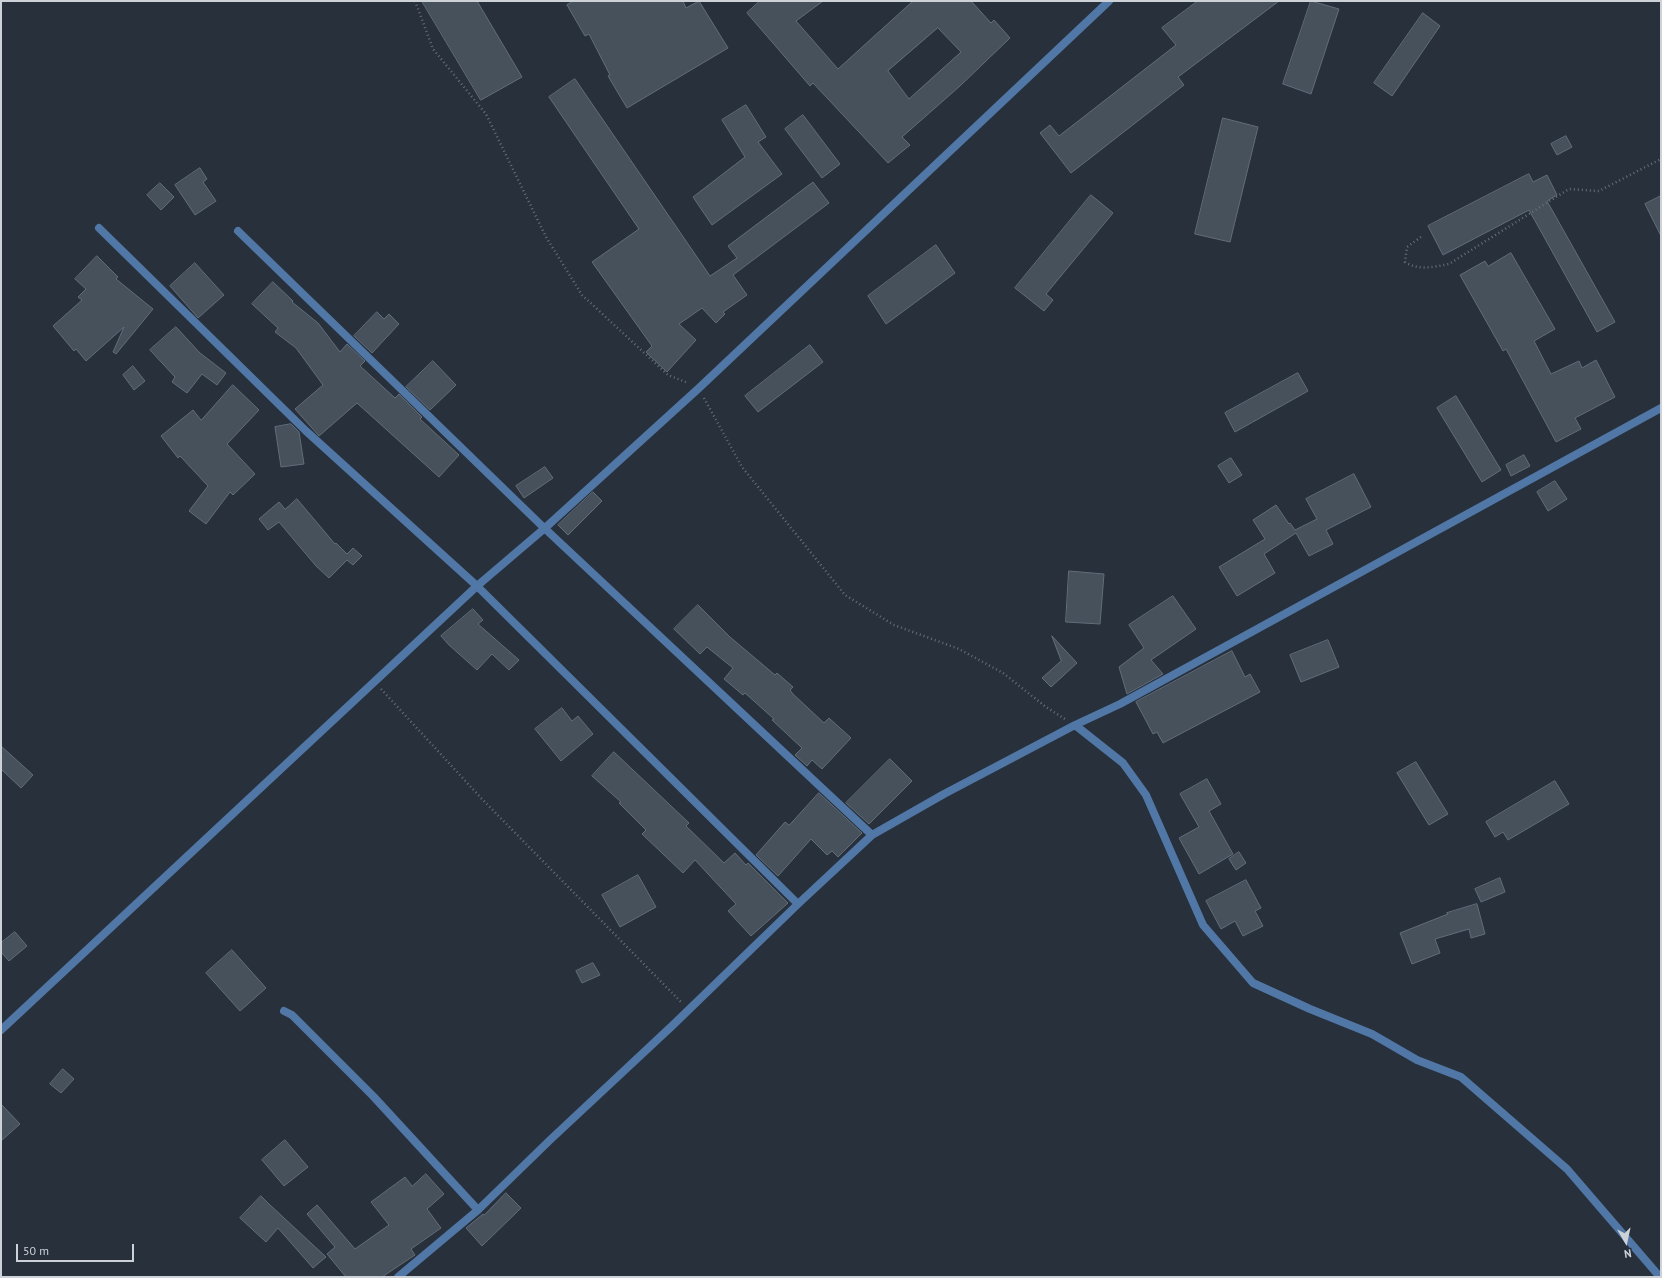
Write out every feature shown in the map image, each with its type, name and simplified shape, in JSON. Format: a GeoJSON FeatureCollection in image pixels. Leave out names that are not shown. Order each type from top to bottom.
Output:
{"type":"FeatureCollection","features":[{"type":"Feature","properties":{"kind":"street"},"geometry":{"type":"LineString","coordinates":[[1,1030],[477,586],[545,528],[699,388],[1109,1]]}},
{"type":"Feature","properties":{"kind":"street"},"geometry":{"type":"LineString","coordinates":[[99,228],[306,431],[477,586],[798,904]]}},
{"type":"Feature","properties":{"kind":"street"},"geometry":{"type":"LineString","coordinates":[[238,231],[545,528],[872,835]]}},
{"type":"Feature","properties":{"kind":"street"},"geometry":{"type":"LineString","coordinates":[[398,1277],[478,1210],[872,835],[944,794],[1075,725],[1120,704],[1661,408]]}},
{"type":"Feature","properties":{"kind":"street"},"geometry":{"type":"LineString","coordinates":[[1075,725],[1123,763],[1146,795],[1204,925],[1253,983],[1310,1009],[1372,1034],[1417,1060],[1461,1077],[1567,1169],[1660,1277]]}},
{"type":"Feature","properties":{"kind":"street"},"geometry":{"type":"LineString","coordinates":[[284,1011],[292,1014],[373,1096],[478,1210]]}},
{"type":"Feature","properties":{"kind":"path"},"geometry":{"type":"LineString","coordinates":[[415,1],[432,49],[486,114],[546,237],[582,295],[668,375],[699,388],[742,467],[845,595],[894,625],[959,649],[1003,672],[1046,707],[1075,725]]}},
{"type":"Feature","properties":{"kind":"path"},"geometry":{"type":"LineString","coordinates":[[1421,237],[1407,247],[1405,262],[1412,266],[1428,268],[1449,264],[1569,189],[1599,191],[1661,159]]}},
{"type":"Feature","properties":{"kind":"path"},"geometry":{"type":"LineString","coordinates":[[374,682],[481,798],[689,1010]]}},
{"type":"Feature","properties":{"kind":"building"},"geometry":{"type":"Polygon","coordinates":[[[422,1],[477,1],[522,77],[481,100],[422,1]]]}},
{"type":"Feature","properties":{"kind":"building"},"geometry":{"type":"Polygon","coordinates":[[[574,1],[683,1],[686,8],[699,1],[728,48],[627,108],[608,76],[610,75],[589,34],[585,36],[567,5],[574,1]]]}},
{"type":"Feature","properties":{"kind":"building"},"geometry":{"type":"Polygon","coordinates":[[[760,1],[823,1],[796,21],[838,69],[913,1],[971,1],[991,23],[994,20],[1010,38],[960,86],[902,137],[910,145],[888,163],[813,83],[810,86],[747,13],[760,1]],[[938,28],[888,71],[909,99],[961,52],[938,28]]]}},
{"type":"Feature","properties":{"kind":"building"},"geometry":{"type":"Polygon","coordinates":[[[1198,1],[1279,1],[1178,77],[1184,85],[1071,173],[1040,133],[1050,125],[1059,136],[1176,45],[1162,28],[1198,1]]]}},
{"type":"Feature","properties":{"kind":"building"},"geometry":{"type":"Polygon","coordinates":[[[1311,1],[1339,9],[1311,94],[1283,84],[1311,1]]]}},
{"type":"Feature","properties":{"kind":"building"},"geometry":{"type":"Polygon","coordinates":[[[1423,13],[1440,26],[1392,96],[1374,83],[1423,13]]]}},
{"type":"Feature","properties":{"kind":"building"},"geometry":{"type":"Polygon","coordinates":[[[575,79],[710,276],[737,258],[728,246],[813,182],[829,203],[733,275],[747,295],[723,312],[725,314],[716,323],[702,308],[679,324],[696,340],[667,372],[646,352],[652,346],[592,262],[639,229],[549,97],[575,79]]]}},
{"type":"Feature","properties":{"kind":"building"},"geometry":{"type":"Polygon","coordinates":[[[746,105],[766,137],[758,142],[782,174],[712,225],[693,197],[745,157],[722,120],[746,105]]]}},
{"type":"Feature","properties":{"kind":"building"},"geometry":{"type":"Polygon","coordinates":[[[803,115],[840,164],[822,178],[785,129],[803,115]]]}},
{"type":"Feature","properties":{"kind":"building"},"geometry":{"type":"Polygon","coordinates":[[[1223,118],[1258,127],[1230,242],[1195,234],[1223,118]]]}},
{"type":"Feature","properties":{"kind":"building"},"geometry":{"type":"Polygon","coordinates":[[[1566,136],[1572,147],[1557,155],[1551,144],[1566,136]]]}},
{"type":"Feature","properties":{"kind":"building"},"geometry":{"type":"Polygon","coordinates":[[[200,168],[207,179],[203,182],[216,201],[195,215],[175,185],[200,168]]]}},
{"type":"Feature","properties":{"kind":"building"},"geometry":{"type":"Polygon","coordinates":[[[1529,174],[1533,182],[1547,175],[1557,195],[1547,201],[1615,322],[1597,332],[1529,210],[1443,255],[1428,226],[1529,174]]]}},
{"type":"Feature","properties":{"kind":"building"},"geometry":{"type":"Polygon","coordinates":[[[160,183],[174,197],[161,210],[147,195],[160,183]]]}},
{"type":"Feature","properties":{"kind":"building"},"geometry":{"type":"Polygon","coordinates":[[[1091,195],[1113,213],[1046,294],[1053,300],[1044,311],[1015,288],[1091,195]]]}},
{"type":"Feature","properties":{"kind":"building"},"geometry":{"type":"Polygon","coordinates":[[[1661,196],[1661,236],[1645,204],[1661,196]]]}},
{"type":"Feature","properties":{"kind":"building"},"geometry":{"type":"Polygon","coordinates":[[[936,245],[955,273],[886,324],[868,296],[936,245]]]}},
{"type":"Feature","properties":{"kind":"building"},"geometry":{"type":"Polygon","coordinates":[[[1511,253],[1555,329],[1534,341],[1551,374],[1579,361],[1582,368],[1596,360],[1615,397],[1575,418],[1581,429],[1556,442],[1506,349],[1503,351],[1460,275],[1485,261],[1488,266],[1511,253]]]}},
{"type":"Feature","properties":{"kind":"building"},"geometry":{"type":"Polygon","coordinates":[[[97,256],[118,277],[116,279],[153,309],[116,354],[113,352],[124,327],[86,361],[76,349],[74,351],[53,326],[82,300],[78,297],[86,289],[75,279],[97,256]]]}},
{"type":"Feature","properties":{"kind":"building"},"geometry":{"type":"Polygon","coordinates":[[[195,263],[224,295],[198,318],[170,286],[195,263]]]}},
{"type":"Feature","properties":{"kind":"building"},"geometry":{"type":"Polygon","coordinates":[[[273,282],[293,301],[292,302],[318,323],[340,352],[347,344],[365,361],[360,366],[395,398],[399,394],[422,417],[420,419],[459,455],[439,477],[357,403],[319,436],[295,409],[323,385],[296,348],[275,332],[278,328],[252,304],[273,282]]]}},
{"type":"Feature","properties":{"kind":"building"},"geometry":{"type":"Polygon","coordinates":[[[377,312],[384,319],[389,314],[399,324],[372,353],[354,336],[377,312]]]}},
{"type":"Feature","properties":{"kind":"building"},"geometry":{"type":"Polygon","coordinates":[[[176,327],[200,353],[226,373],[217,385],[202,374],[187,393],[172,382],[175,377],[150,350],[176,327]]]}},
{"type":"Feature","properties":{"kind":"building"},"geometry":{"type":"Polygon","coordinates":[[[810,345],[823,362],[758,412],[745,396],[810,345]]]}},
{"type":"Feature","properties":{"kind":"building"},"geometry":{"type":"Polygon","coordinates":[[[433,361],[456,385],[430,410],[406,387],[433,361]]]}},
{"type":"Feature","properties":{"kind":"building"},"geometry":{"type":"Polygon","coordinates":[[[133,366],[145,381],[134,390],[123,375],[133,366]]]}},
{"type":"Feature","properties":{"kind":"building"},"geometry":{"type":"Polygon","coordinates":[[[1298,373],[1308,391],[1235,432],[1225,413],[1298,373]]]}},
{"type":"Feature","properties":{"kind":"building"},"geometry":{"type":"Polygon","coordinates":[[[233,385],[259,410],[227,444],[255,474],[233,495],[230,492],[206,524],[189,511],[208,486],[180,456],[178,458],[161,436],[193,410],[201,420],[233,385]]]}},
{"type":"Feature","properties":{"kind":"building"},"geometry":{"type":"Polygon","coordinates":[[[1456,396],[1501,470],[1482,482],[1437,408],[1456,396]]]}},
{"type":"Feature","properties":{"kind":"building"},"geometry":{"type":"Polygon","coordinates":[[[291,424],[299,432],[304,464],[281,467],[275,427],[291,424]]]}},
{"type":"Feature","properties":{"kind":"building"},"geometry":{"type":"Polygon","coordinates":[[[1524,455],[1530,466],[1511,476],[1506,465],[1524,455]]]}},
{"type":"Feature","properties":{"kind":"building"},"geometry":{"type":"Polygon","coordinates":[[[1231,458],[1242,475],[1229,483],[1218,466],[1231,458]]]}},
{"type":"Feature","properties":{"kind":"building"},"geometry":{"type":"Polygon","coordinates":[[[545,467],[553,478],[524,498],[516,486],[545,467]]]}},
{"type":"Feature","properties":{"kind":"building"},"geometry":{"type":"Polygon","coordinates":[[[1354,474],[1371,507],[1326,530],[1333,544],[1309,556],[1296,533],[1264,554],[1275,573],[1237,596],[1219,567],[1265,539],[1253,520],[1276,505],[1295,530],[1317,519],[1306,499],[1354,474]]]}},
{"type":"Feature","properties":{"kind":"building"},"geometry":{"type":"Polygon","coordinates":[[[1555,481],[1567,499],[1548,511],[1537,492],[1555,481]]]}},
{"type":"Feature","properties":{"kind":"building"},"geometry":{"type":"Polygon","coordinates":[[[593,492],[602,501],[568,535],[558,525],[593,492]]]}},
{"type":"Feature","properties":{"kind":"building"},"geometry":{"type":"Polygon","coordinates":[[[297,499],[335,544],[336,543],[347,554],[353,548],[362,556],[353,565],[347,560],[329,578],[316,566],[279,522],[268,530],[259,519],[279,502],[285,509],[297,499]]]}},
{"type":"Feature","properties":{"kind":"building"},"geometry":{"type":"Polygon","coordinates":[[[1069,571],[1104,574],[1100,624],[1066,622],[1069,571]]]}},
{"type":"Feature","properties":{"kind":"building"},"geometry":{"type":"Polygon","coordinates":[[[1173,596],[1196,629],[1151,660],[1163,674],[1127,694],[1119,667],[1144,648],[1129,625],[1173,596]]]}},
{"type":"Feature","properties":{"kind":"building"},"geometry":{"type":"Polygon","coordinates":[[[698,605],[730,637],[775,675],[777,673],[793,687],[790,690],[793,694],[824,723],[829,718],[851,738],[822,769],[812,760],[807,766],[795,755],[802,748],[772,720],[774,719],[745,693],[743,695],[724,679],[733,668],[707,647],[700,654],[674,629],[698,605]]]}},
{"type":"Feature","properties":{"kind":"building"},"geometry":{"type":"Polygon","coordinates":[[[473,609],[483,620],[478,624],[519,660],[509,670],[492,654],[477,670],[441,636],[473,609]]]}},
{"type":"Feature","properties":{"kind":"building"},"geometry":{"type":"Polygon","coordinates":[[[1052,636],[1077,663],[1051,687],[1042,678],[1061,661],[1052,636]]]}},
{"type":"Feature","properties":{"kind":"building"},"geometry":{"type":"Polygon","coordinates":[[[1328,640],[1339,667],[1301,682],[1290,655],[1328,640]]]}},
{"type":"Feature","properties":{"kind":"building"},"geometry":{"type":"Polygon","coordinates":[[[1232,651],[1245,677],[1250,674],[1260,692],[1163,743],[1157,732],[1153,734],[1136,702],[1232,651]]]}},
{"type":"Feature","properties":{"kind":"building"},"geometry":{"type":"Polygon","coordinates":[[[562,708],[572,721],[578,716],[593,734],[561,761],[535,729],[562,708]]]}},
{"type":"Feature","properties":{"kind":"building"},"geometry":{"type":"Polygon","coordinates":[[[1,746],[33,775],[21,788],[1,769],[1,746]]]}},
{"type":"Feature","properties":{"kind":"building"},"geometry":{"type":"Polygon","coordinates":[[[614,752],[689,823],[686,826],[724,863],[735,853],[746,865],[748,863],[788,903],[751,936],[728,911],[736,904],[695,860],[683,873],[642,834],[646,830],[619,803],[621,802],[592,776],[614,752]]]}},
{"type":"Feature","properties":{"kind":"building"},"geometry":{"type":"Polygon","coordinates":[[[890,759],[912,781],[869,824],[846,803],[890,759]]]}},
{"type":"Feature","properties":{"kind":"building"},"geometry":{"type":"Polygon","coordinates":[[[1416,762],[1448,814],[1429,825],[1397,773],[1416,762]]]}},
{"type":"Feature","properties":{"kind":"building"},"geometry":{"type":"Polygon","coordinates":[[[1207,779],[1221,804],[1209,811],[1233,854],[1199,874],[1179,838],[1199,827],[1180,794],[1207,779]]]}},
{"type":"Feature","properties":{"kind":"building"},"geometry":{"type":"Polygon","coordinates":[[[1555,781],[1569,804],[1508,840],[1503,832],[1495,837],[1486,822],[1555,781]]]}},
{"type":"Feature","properties":{"kind":"building"},"geometry":{"type":"Polygon","coordinates":[[[819,793],[862,833],[838,857],[832,851],[827,855],[811,839],[778,876],[756,855],[785,822],[789,825],[819,793]]]}},
{"type":"Feature","properties":{"kind":"building"},"geometry":{"type":"Polygon","coordinates":[[[1239,852],[1246,863],[1236,870],[1229,859],[1239,852]]]}},
{"type":"Feature","properties":{"kind":"building"},"geometry":{"type":"Polygon","coordinates":[[[638,875],[656,907],[620,927],[602,895],[638,875]]]}},
{"type":"Feature","properties":{"kind":"building"},"geometry":{"type":"Polygon","coordinates":[[[1500,878],[1505,892],[1481,902],[1475,889],[1500,878]]]}},
{"type":"Feature","properties":{"kind":"building"},"geometry":{"type":"Polygon","coordinates":[[[1246,880],[1261,908],[1255,911],[1263,926],[1243,936],[1235,921],[1221,929],[1206,901],[1246,880]]]}},
{"type":"Feature","properties":{"kind":"building"},"geometry":{"type":"Polygon","coordinates":[[[1477,904],[1485,934],[1471,938],[1469,929],[1435,939],[1440,953],[1412,964],[1400,933],[1448,914],[1447,913],[1477,904]]]}},
{"type":"Feature","properties":{"kind":"building"},"geometry":{"type":"Polygon","coordinates":[[[15,932],[27,946],[9,961],[1,952],[1,943],[15,932]]]}},
{"type":"Feature","properties":{"kind":"building"},"geometry":{"type":"Polygon","coordinates":[[[232,950],[266,988],[240,1011],[206,973],[232,950]]]}},
{"type":"Feature","properties":{"kind":"building"},"geometry":{"type":"Polygon","coordinates":[[[593,963],[600,975],[582,983],[576,971],[593,963]]]}},
{"type":"Feature","properties":{"kind":"building"},"geometry":{"type":"Polygon","coordinates":[[[63,1069],[74,1079],[61,1093],[50,1084],[63,1069]]]}},
{"type":"Feature","properties":{"kind":"building"},"geometry":{"type":"Polygon","coordinates":[[[1,1104],[20,1124],[1,1141],[1,1104]]]}},
{"type":"Feature","properties":{"kind":"building"},"geometry":{"type":"Polygon","coordinates":[[[285,1140],[308,1167],[284,1186],[262,1160],[285,1140]]]}},
{"type":"Feature","properties":{"kind":"building"},"geometry":{"type":"Polygon","coordinates":[[[426,1174],[444,1194],[427,1209],[441,1228],[411,1249],[415,1255],[382,1277],[346,1277],[327,1254],[335,1247],[307,1214],[317,1205],[355,1249],[389,1225],[371,1202],[405,1177],[412,1186],[426,1174]]]}},
{"type":"Feature","properties":{"kind":"building"},"geometry":{"type":"Polygon","coordinates":[[[506,1193],[521,1208],[482,1246],[466,1228],[483,1214],[484,1215],[506,1193]]]}},
{"type":"Feature","properties":{"kind":"building"},"geometry":{"type":"Polygon","coordinates":[[[261,1196],[326,1257],[313,1268],[278,1228],[266,1242],[240,1218],[261,1196]]]}}]}
